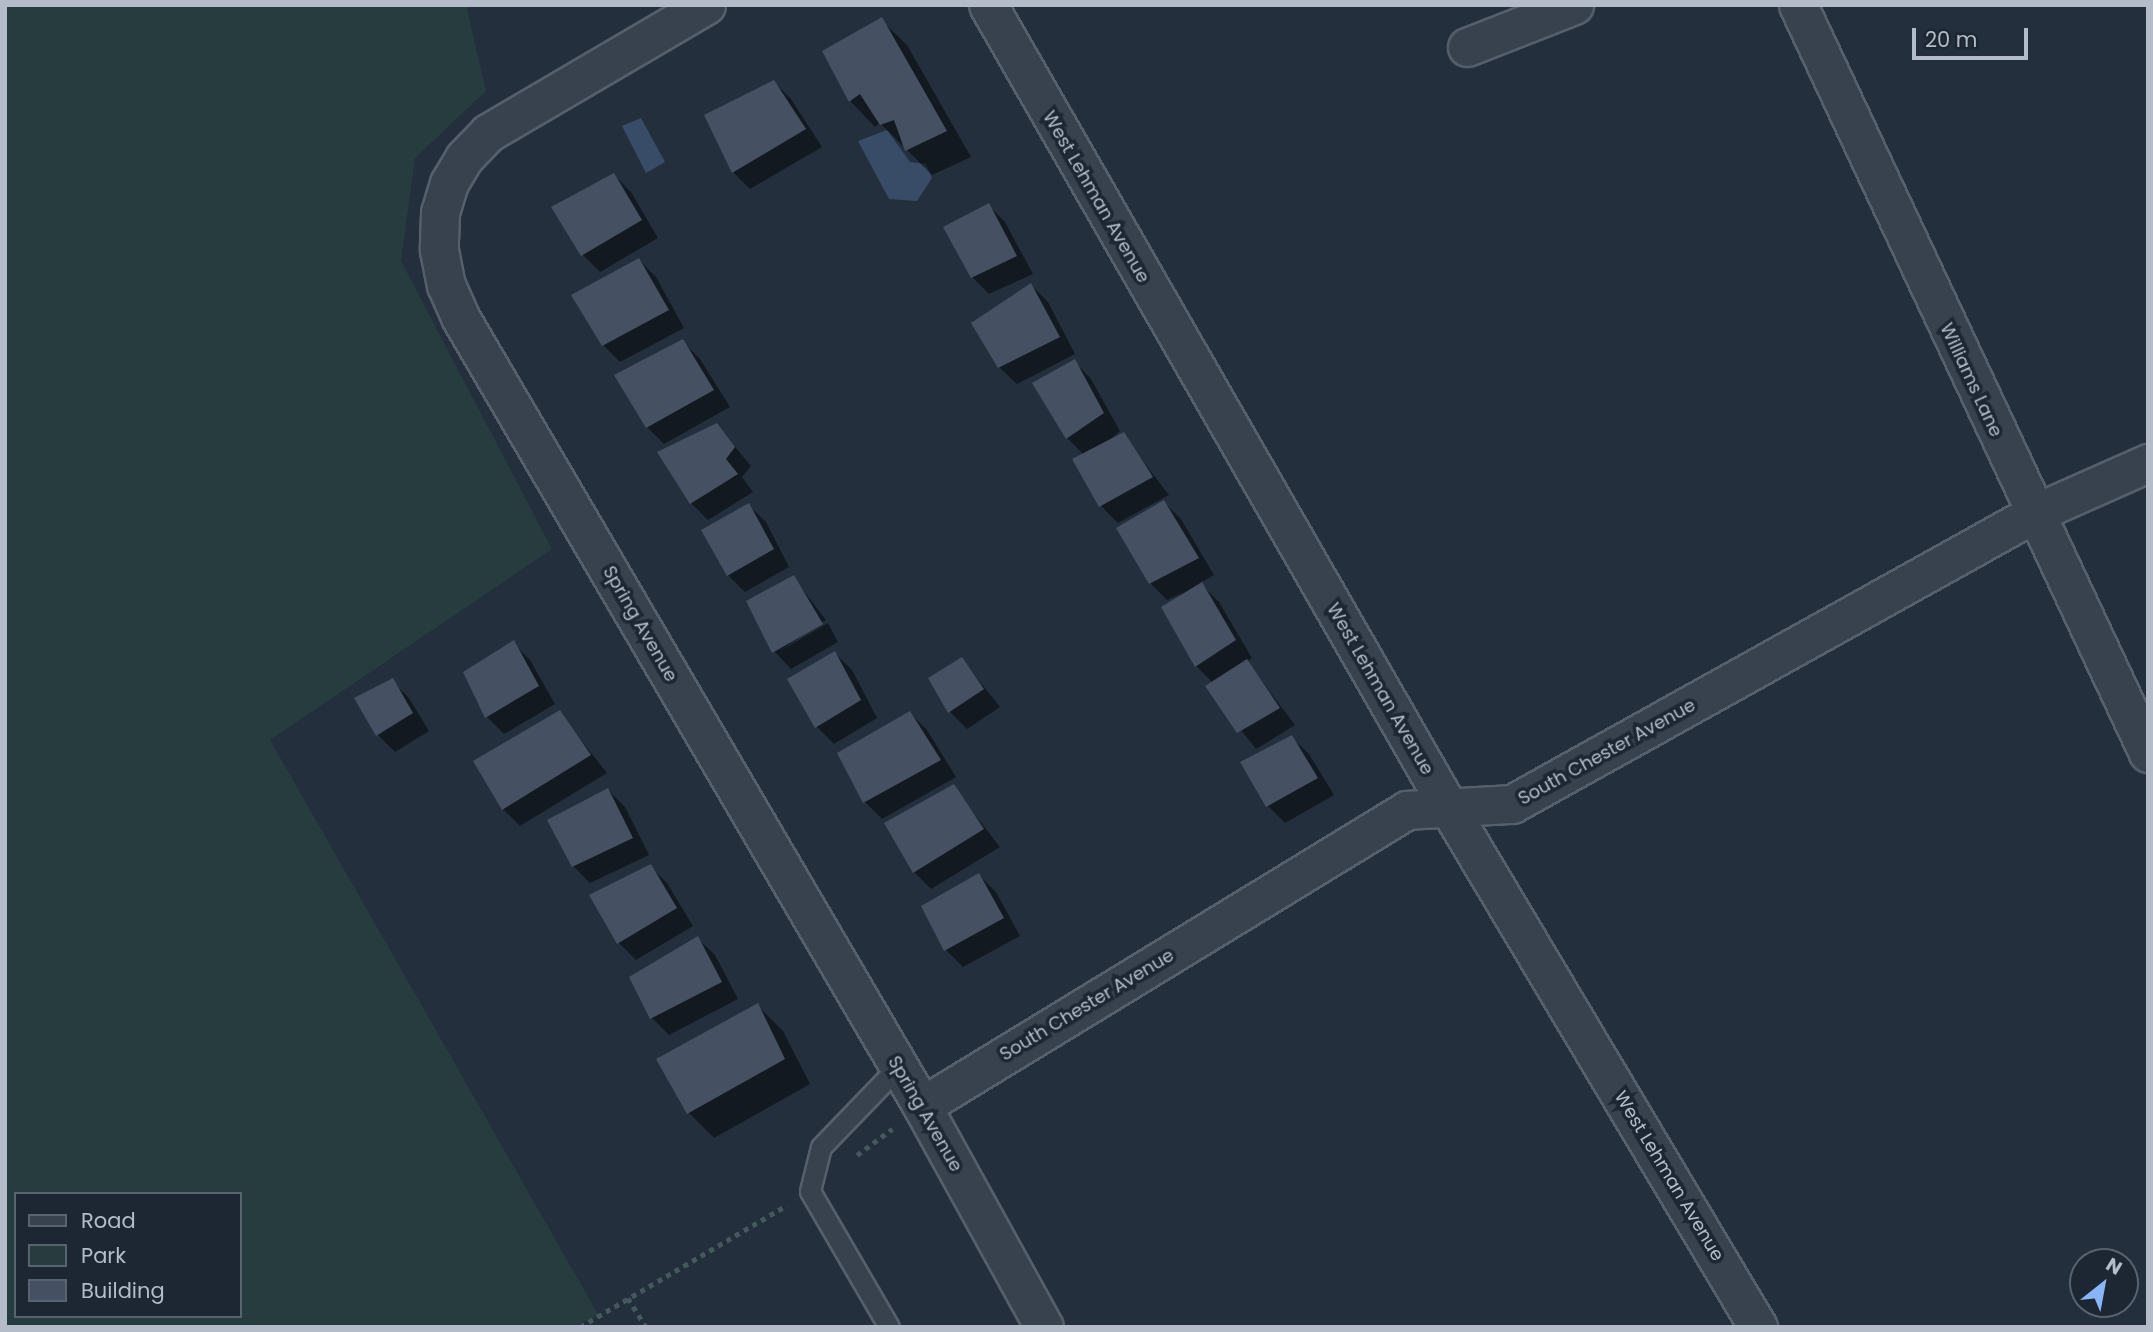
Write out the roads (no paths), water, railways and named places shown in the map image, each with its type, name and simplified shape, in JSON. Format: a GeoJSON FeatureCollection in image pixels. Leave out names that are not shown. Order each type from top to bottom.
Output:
{"type":"FeatureCollection","features":[{"type":"Feature","properties":{"kind":"street","name":"Spring Avenue"},"geometry":{"type":"LineString","coordinates":[[706,5],[488,133],[464,158],[449,183],[440,214],[439,250],[446,285],[460,317],[922,1106],[1044,1327]]}},
{"type":"Feature","properties":{"kind":"street","name":"West Lehman Avenue"},"geometry":{"type":"LineString","coordinates":[[988,5],[1009,46],[1447,805],[1758,1327]]}},
{"type":"Feature","properties":{"kind":"street"},"geometry":{"type":"LineString","coordinates":[[1467,47],[1574,5]]}},
{"type":"Feature","properties":{"kind":"street","name":"Williams Lane"},"geometry":{"type":"LineString","coordinates":[[1798,5],[2033,514],[2148,753]]}},
{"type":"Feature","properties":{"kind":"street","name":"South Chester Avenue"},"geometry":{"type":"LineString","coordinates":[[922,1106],[1407,810],[1447,805],[1512,804],[2033,514],[2148,463]]}},
{"type":"Feature","properties":{"kind":"lane"},"geometry":{"type":"LineString","coordinates":[[889,1327],[810,1191],[821,1147],[899,1066]]}},
{"type":"Feature","properties":{"kind":"water"},"geometry":{"type":"Polygon","coordinates":[[[641,118],[665,162],[646,173],[622,126],[641,118]]]}},
{"type":"Feature","properties":{"kind":"water"},"geometry":{"type":"Polygon","coordinates":[[[887,130],[910,162],[926,164],[932,178],[917,201],[889,199],[858,141],[887,130]]]}}]}
